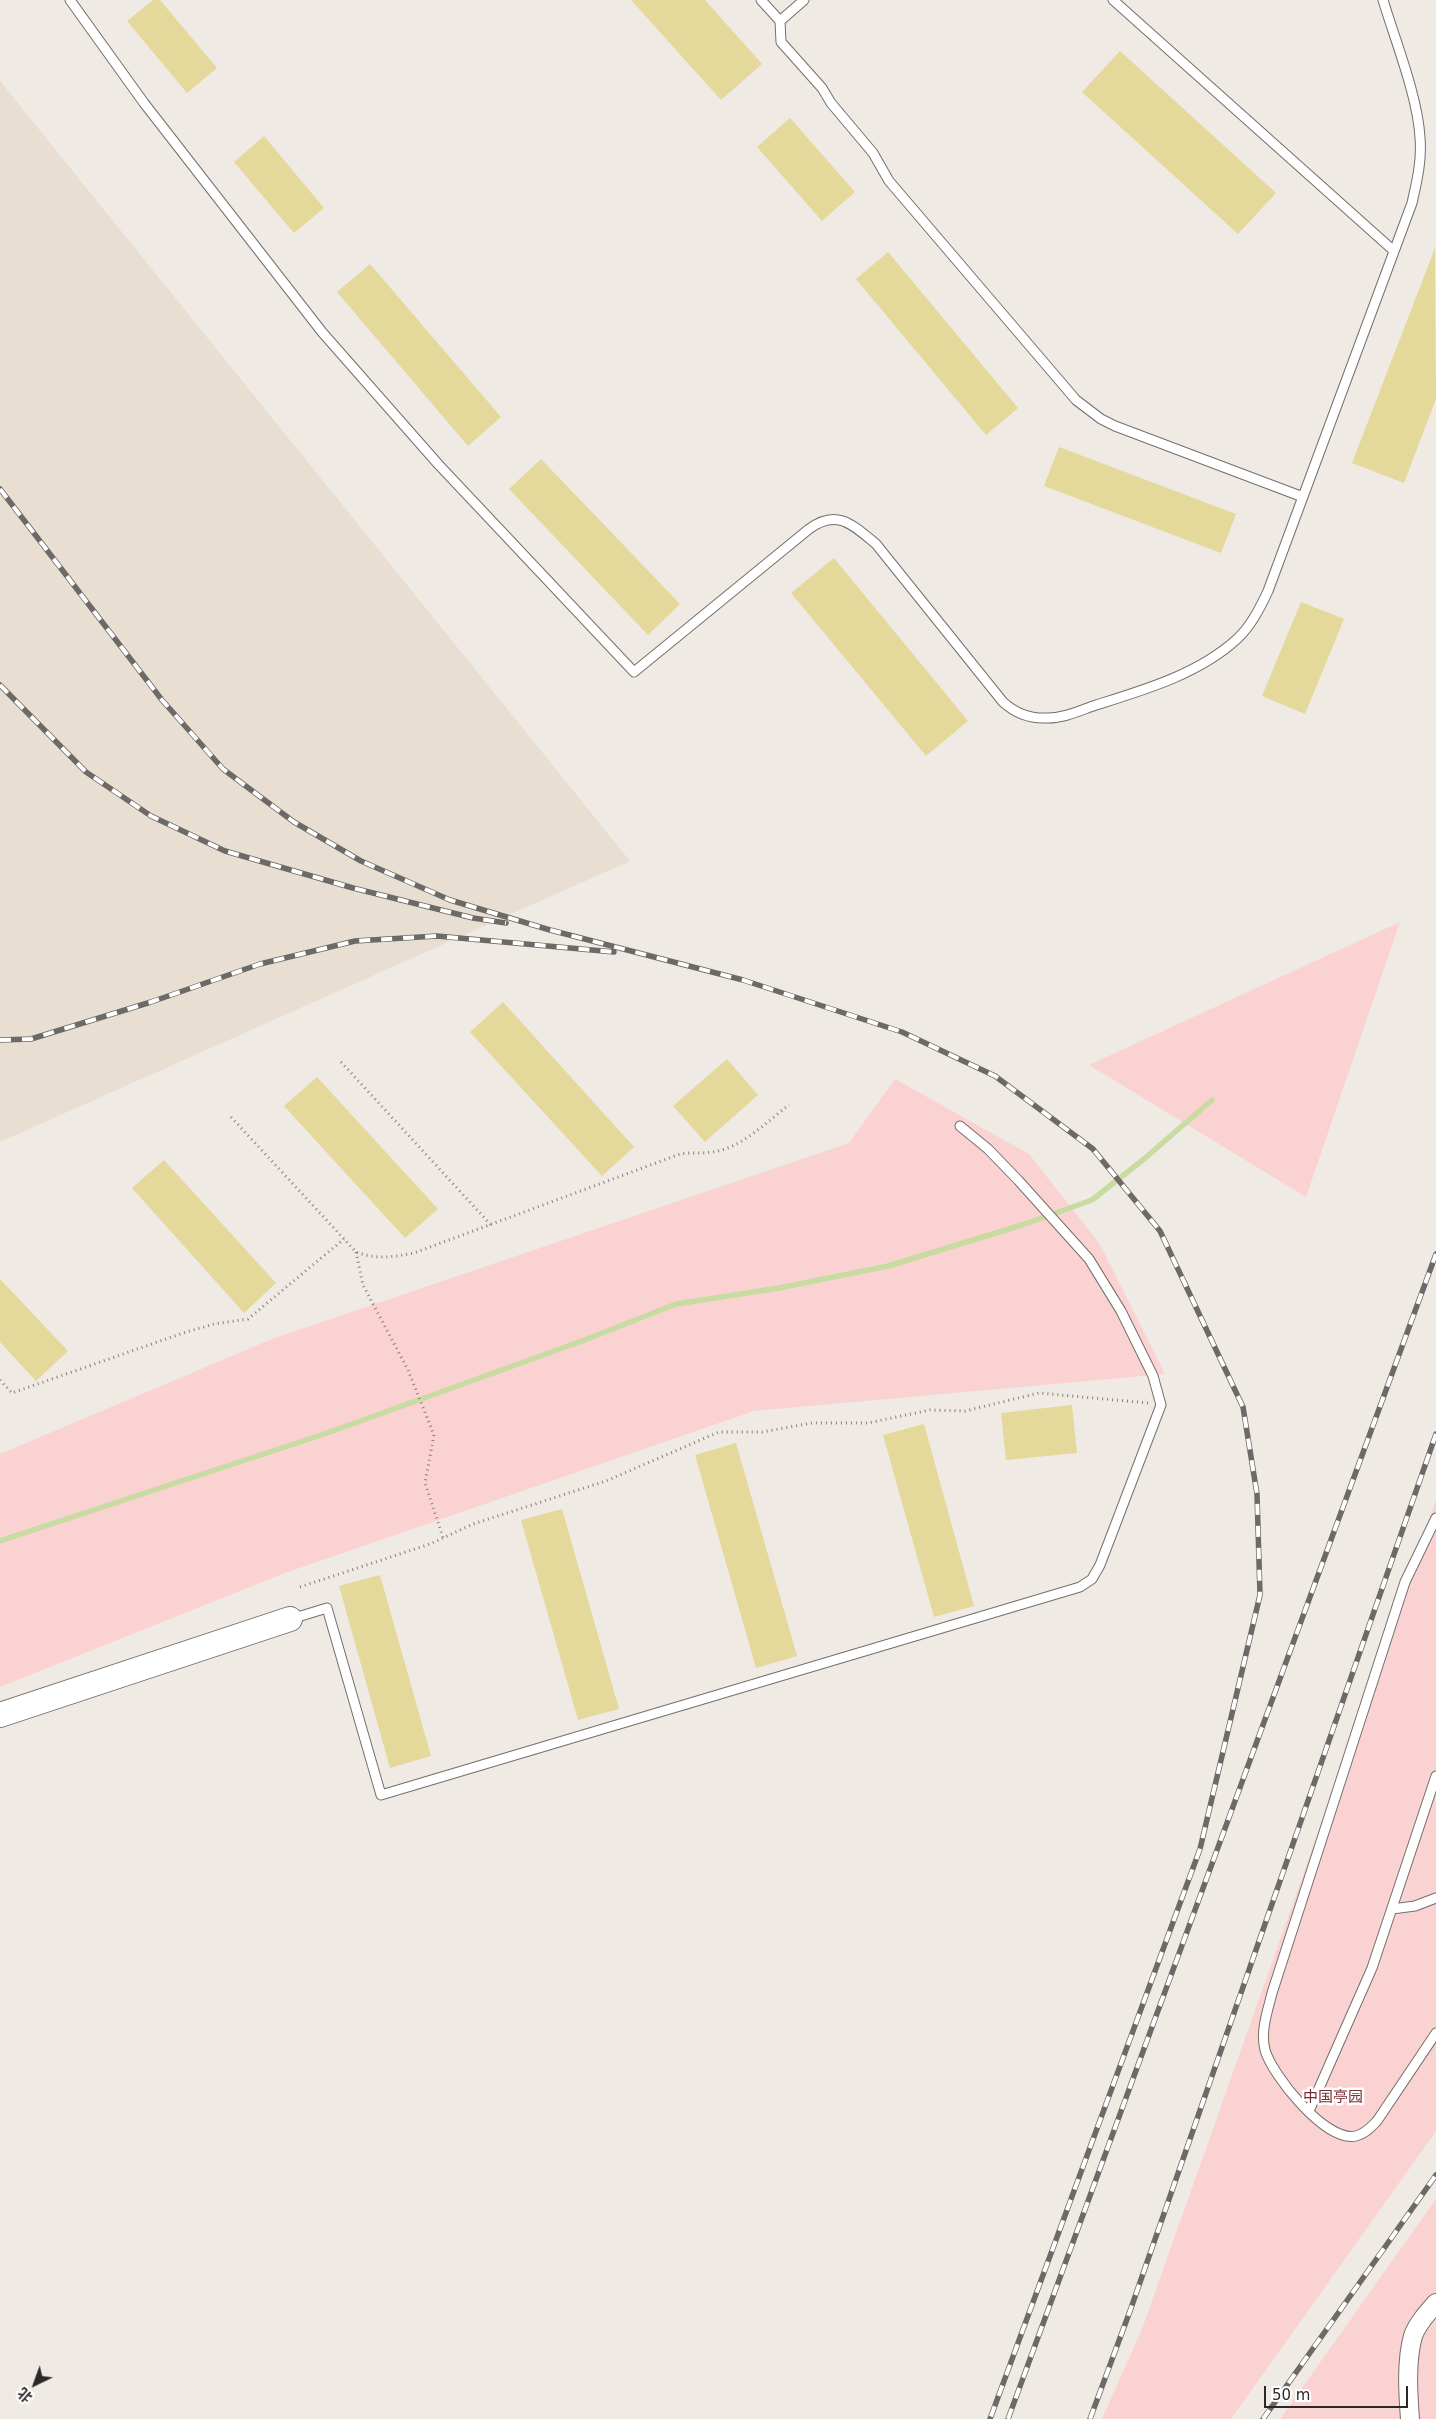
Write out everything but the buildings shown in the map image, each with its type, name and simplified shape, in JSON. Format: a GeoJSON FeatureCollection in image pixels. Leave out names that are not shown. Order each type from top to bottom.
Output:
{"type":"FeatureCollection","features":[{"type":"Feature","properties":{"kind":"street"},"geometry":{"type":"LineString","coordinates":[[0,1715],[290,1619]]}},
{"type":"Feature","properties":{"kind":"street"},"geometry":{"type":"LineString","coordinates":[[1410,2419],[1409,2366],[1413,2334],[1426,2313],[1436,2303]]}},
{"type":"Feature","properties":{"kind":"lane"},"geometry":{"type":"LineString","coordinates":[[70,0],[144,103],[322,332],[438,464],[634,672],[809,529],[820,521],[830,519],[843,520],[876,544],[1011,710],[1034,718],[1063,716],[1167,680],[1205,661],[1238,638],[1258,612],[1268,591],[1412,203],[1418,176],[1420,137],[1417,112],[1383,0]]}},
{"type":"Feature","properties":{"kind":"lane"},"geometry":{"type":"LineString","coordinates":[[761,0],[780,21],[781,42],[822,88],[830,103],[872,153],[889,181],[1076,400],[1101,419],[1115,426],[1303,497]]}},
{"type":"Feature","properties":{"kind":"lane"},"geometry":{"type":"LineString","coordinates":[[780,21],[804,0]]}},
{"type":"Feature","properties":{"kind":"lane"},"geometry":{"type":"LineString","coordinates":[[1113,0],[1394,251]]}},
{"type":"Feature","properties":{"kind":"lane"},"geometry":{"type":"LineString","coordinates":[[290,1619],[327,1608],[381,1794],[1080,1587],[1092,1578],[1100,1565],[1161,1404],[1153,1376],[1120,1311],[1089,1259],[988,1149],[960,1126]]}},
{"type":"Feature","properties":{"kind":"lane"},"geometry":{"type":"LineString","coordinates":[[1436,1518],[1405,1582],[1272,1993],[1263,2033],[1264,2048],[1270,2063],[1281,2080],[1309,2112],[1331,2130],[1342,2136],[1355,2137],[1368,2130],[1377,2121],[1436,2033]]}},
{"type":"Feature","properties":{"kind":"lane"},"geometry":{"type":"LineString","coordinates":[[1309,2112],[1372,1968],[1436,1776]]}},
{"type":"Feature","properties":{"kind":"lane"},"geometry":{"type":"LineString","coordinates":[[1392,1909],[1415,1906],[1436,1898]]}},
{"type":"Feature","properties":{"kind":"path"},"geometry":{"type":"LineString","coordinates":[[341,1062],[491,1225]]}},
{"type":"Feature","properties":{"kind":"path"},"geometry":{"type":"LineString","coordinates":[[231,1117],[356,1252],[371,1258],[414,1253],[680,1154],[712,1152],[727,1148],[739,1142],[789,1105]]}},
{"type":"Feature","properties":{"kind":"path"},"geometry":{"type":"LineString","coordinates":[[0,1380],[12,1393],[183,1333],[214,1324],[248,1319],[344,1239]]}},
{"type":"Feature","properties":{"kind":"path"},"geometry":{"type":"LineString","coordinates":[[356,1252],[363,1285],[408,1370],[434,1435],[425,1483],[443,1538]]}},
{"type":"Feature","properties":{"kind":"path"},"geometry":{"type":"LineString","coordinates":[[300,1587],[365,1567],[443,1538],[473,1524],[606,1481],[719,1432],[762,1432],[812,1423],[868,1423],[930,1410],[965,1411],[1039,1393],[1161,1404]]}},
{"type":"Feature","properties":{"kind":"shaded area"},"geometry":{"type":"Polygon","coordinates":[[[0,81],[630,861],[0,1142],[0,81]]]}},
{"type":"Feature","properties":{"kind":"green space"},"geometry":{"type":"Polygon","coordinates":[[[1400,922],[1306,1197],[1089,1065],[1400,922]]]}},
{"type":"Feature","properties":{"kind":"green space"},"geometry":{"type":"Polygon","coordinates":[[[895,1079],[1029,1154],[1099,1243],[1165,1374],[754,1411],[285,1573],[0,1687],[0,1454],[272,1339],[849,1143],[895,1079]]]}},
{"type":"Feature","properties":{"kind":"green space","name":"中国亭园"},"geometry":{"type":"Polygon","coordinates":[[[1436,1500],[1436,2131],[1231,2419],[1102,2419],[1142,2329],[1436,1500]]]}},
{"type":"Feature","properties":{"kind":"green space"},"geometry":{"type":"Polygon","coordinates":[[[1436,2199],[1436,2419],[1280,2419],[1436,2199]]]}},
{"type":"Feature","properties":{"kind":"waterway"},"geometry":{"type":"LineString","coordinates":[[0,1541],[327,1433],[582,1341],[676,1304],[779,1288],[888,1266],[1022,1225],[1092,1200],[1144,1159],[1212,1100]]}},
{"type":"Feature","properties":{"kind":"railway"},"geometry":{"type":"LineString","coordinates":[[0,489],[162,700],[223,769],[294,822],[361,861],[450,900],[550,930],[743,980],[902,1032],[995,1076],[1093,1149],[1160,1231],[1243,1407],[1257,1494],[1260,1595],[1200,1849],[990,2419]]}},
{"type":"Feature","properties":{"kind":"railway"},"geometry":{"type":"LineString","coordinates":[[0,685],[86,772],[151,816],[225,851],[353,888],[473,918],[506,923]]}},
{"type":"Feature","properties":{"kind":"railway"},"geometry":{"type":"LineString","coordinates":[[0,1040],[31,1039],[151,1002],[260,964],[355,941],[437,936],[614,952]]}},
{"type":"Feature","properties":{"kind":"railway"},"geometry":{"type":"LineString","coordinates":[[1008,2419],[1436,1254]]}},
{"type":"Feature","properties":{"kind":"railway"},"geometry":{"type":"LineString","coordinates":[[1090,2419],[1130,2311],[1436,1434]]}},
{"type":"Feature","properties":{"kind":"railway"},"geometry":{"type":"LineString","coordinates":[[1263,2419],[1436,2175]]}}]}
